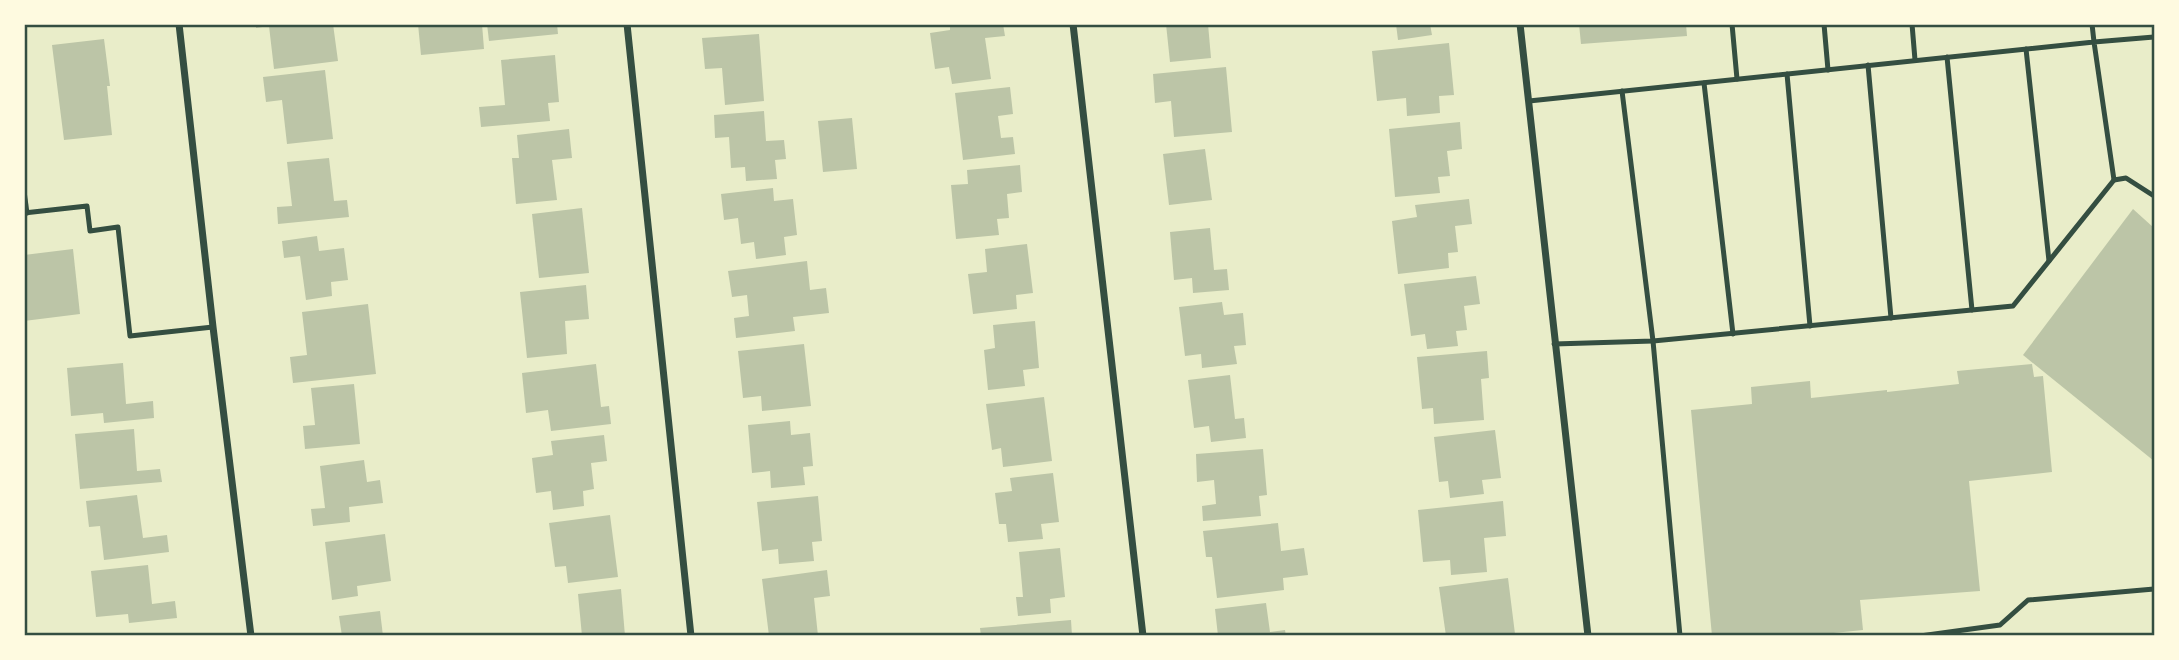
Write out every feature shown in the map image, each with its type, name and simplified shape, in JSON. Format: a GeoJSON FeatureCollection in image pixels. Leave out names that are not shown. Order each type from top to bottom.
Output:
{"type":"FeatureCollection","features":[{"type":"Feature","properties":{"kind":"street"},"geometry":{"type":"LineString","coordinates":[[179,24],[251,635]]}},
{"type":"Feature","properties":{"kind":"street"},"geometry":{"type":"LineString","coordinates":[[627,24],[691,635]]}},
{"type":"Feature","properties":{"kind":"street"},"geometry":{"type":"LineString","coordinates":[[1073,24],[1143,635]]}},
{"type":"Feature","properties":{"kind":"street"},"geometry":{"type":"LineString","coordinates":[[1520,24],[1588,635]]}},
{"type":"Feature","properties":{"kind":"lane"},"geometry":{"type":"LineString","coordinates":[[1732,24],[1737,79]]}},
{"type":"Feature","properties":{"kind":"lane"},"geometry":{"type":"LineString","coordinates":[[1824,24],[1828,69]]}},
{"type":"Feature","properties":{"kind":"lane"},"geometry":{"type":"LineString","coordinates":[[1912,24],[1915,60]]}},
{"type":"Feature","properties":{"kind":"lane"},"geometry":{"type":"LineString","coordinates":[[2092,24],[2114,180]]}},
{"type":"Feature","properties":{"kind":"lane"},"geometry":{"type":"LineString","coordinates":[[1529,101],[2094,41],[2154,37]]}},
{"type":"Feature","properties":{"kind":"lane"},"geometry":{"type":"LineString","coordinates":[[2026,49],[2049,261]]}},
{"type":"Feature","properties":{"kind":"lane"},"geometry":{"type":"LineString","coordinates":[[1947,57],[1972,310]]}},
{"type":"Feature","properties":{"kind":"lane"},"geometry":{"type":"LineString","coordinates":[[1868,65],[1891,318]]}},
{"type":"Feature","properties":{"kind":"lane"},"geometry":{"type":"LineString","coordinates":[[1787,74],[1810,326]]}},
{"type":"Feature","properties":{"kind":"lane"},"geometry":{"type":"LineString","coordinates":[[1704,83],[1733,334]]}},
{"type":"Feature","properties":{"kind":"lane"},"geometry":{"type":"LineString","coordinates":[[1622,91],[1653,341],[1681,635]]}},
{"type":"Feature","properties":{"kind":"lane"},"geometry":{"type":"LineString","coordinates":[[1554,344],[1653,341],[2013,306],[2114,180],[2126,178],[2154,196]]}},
{"type":"Feature","properties":{"kind":"lane"},"geometry":{"type":"LineString","coordinates":[[24,191],[26,213],[87,206],[90,231],[118,227],[130,336],[213,327]]}},
{"type":"Feature","properties":{"kind":"lane"},"geometry":{"type":"LineString","coordinates":[[1920,635],[2000,625],[2028,600],[2154,589]]}},
{"type":"Feature","properties":{"kind":"building"},"geometry":{"type":"Polygon","coordinates":[[[256,24],[333,24],[338,61],[274,69],[269,26],[256,28],[256,24]]]}},
{"type":"Feature","properties":{"kind":"building"},"geometry":{"type":"Polygon","coordinates":[[[418,24],[482,24],[484,49],[421,55],[418,24]]]}},
{"type":"Feature","properties":{"kind":"building"},"geometry":{"type":"Polygon","coordinates":[[[487,24],[557,24],[558,34],[489,41],[487,24]]]}},
{"type":"Feature","properties":{"kind":"building"},"geometry":{"type":"Polygon","coordinates":[[[950,24],[1003,24],[1005,36],[985,38],[991,79],[952,84],[949,67],[935,69],[930,33],[950,30],[950,24]]]}},
{"type":"Feature","properties":{"kind":"building"},"geometry":{"type":"Polygon","coordinates":[[[1166,24],[1208,24],[1211,58],[1170,62],[1166,24]]]}},
{"type":"Feature","properties":{"kind":"building"},"geometry":{"type":"Polygon","coordinates":[[[1396,24],[1430,24],[1432,35],[1398,40],[1396,24]]]}},
{"type":"Feature","properties":{"kind":"building"},"geometry":{"type":"Polygon","coordinates":[[[1579,24],[1686,24],[1687,36],[1581,44],[1579,24]]]}},
{"type":"Feature","properties":{"kind":"building"},"geometry":{"type":"Polygon","coordinates":[[[759,34],[764,101],[725,105],[722,68],[705,69],[702,38],[759,34]]]}},
{"type":"Feature","properties":{"kind":"building"},"geometry":{"type":"Polygon","coordinates":[[[104,39],[112,135],[64,140],[52,45],[104,39]]]}},
{"type":"Feature","properties":{"kind":"building"},"geometry":{"type":"Polygon","coordinates":[[[1449,43],[1454,95],[1439,96],[1440,113],[1407,116],[1406,98],[1377,101],[1372,51],[1449,43]]]}},
{"type":"Feature","properties":{"kind":"building"},"geometry":{"type":"Polygon","coordinates":[[[555,55],[559,102],[548,103],[550,121],[481,127],[479,107],[505,105],[501,60],[555,55]]]}},
{"type":"Feature","properties":{"kind":"building"},"geometry":{"type":"Polygon","coordinates":[[[1226,67],[1232,132],[1174,137],[1171,101],[1155,103],[1153,74],[1226,67]]]}},
{"type":"Feature","properties":{"kind":"building"},"geometry":{"type":"Polygon","coordinates":[[[325,70],[333,139],[287,144],[282,100],[266,102],[263,77],[325,70]]]}},
{"type":"Feature","properties":{"kind":"building"},"geometry":{"type":"Polygon","coordinates":[[[1010,87],[1013,114],[998,116],[1001,138],[1013,137],[1015,154],[963,160],[955,93],[1010,87]]]}},
{"type":"Feature","properties":{"kind":"building"},"geometry":{"type":"Polygon","coordinates":[[[764,111],[766,141],[784,140],[786,159],[775,160],[777,179],[746,181],[745,167],[731,168],[729,137],[715,138],[714,115],[764,111]]]}},
{"type":"Feature","properties":{"kind":"building"},"geometry":{"type":"Polygon","coordinates":[[[852,118],[857,169],[823,172],[818,121],[852,118]]]}},
{"type":"Feature","properties":{"kind":"building"},"geometry":{"type":"Polygon","coordinates":[[[1460,122],[1462,149],[1447,151],[1450,176],[1438,177],[1440,193],[1395,197],[1389,129],[1460,122]]]}},
{"type":"Feature","properties":{"kind":"building"},"geometry":{"type":"Polygon","coordinates":[[[569,129],[572,158],[552,160],[557,200],[516,204],[512,158],[519,158],[517,135],[569,129]]]}},
{"type":"Feature","properties":{"kind":"building"},"geometry":{"type":"Polygon","coordinates":[[[1205,149],[1212,200],[1169,205],[1163,154],[1205,149]]]}},
{"type":"Feature","properties":{"kind":"building"},"geometry":{"type":"Polygon","coordinates":[[[329,158],[334,201],[347,200],[349,217],[278,224],[277,207],[292,206],[287,162],[329,158]]]}},
{"type":"Feature","properties":{"kind":"building"},"geometry":{"type":"Polygon","coordinates":[[[1020,165],[1022,192],[1007,194],[1009,218],[997,219],[999,235],[956,239],[951,185],[968,184],[967,170],[1020,165]]]}},
{"type":"Feature","properties":{"kind":"building"},"geometry":{"type":"Polygon","coordinates":[[[773,188],[774,201],[793,199],[797,235],[784,237],[786,255],[756,259],[754,242],[741,244],[738,218],[724,220],[721,194],[773,188]]]}},
{"type":"Feature","properties":{"kind":"building"},"geometry":{"type":"Polygon","coordinates":[[[1469,199],[1472,224],[1455,226],[1458,252],[1448,253],[1449,268],[1398,274],[1392,221],[1417,217],[1415,205],[1469,199]]]}},
{"type":"Feature","properties":{"kind":"building"},"geometry":{"type":"Polygon","coordinates":[[[582,208],[589,273],[539,278],[532,214],[582,208]]]}},
{"type":"Feature","properties":{"kind":"building"},"geometry":{"type":"Polygon","coordinates":[[[2133,209],[2154,228],[2154,461],[2023,355],[2133,209]]]}},
{"type":"Feature","properties":{"kind":"building"},"geometry":{"type":"Polygon","coordinates":[[[1210,228],[1214,270],[1227,269],[1229,290],[1193,293],[1192,278],[1174,280],[1170,232],[1210,228]]]}},
{"type":"Feature","properties":{"kind":"building"},"geometry":{"type":"Polygon","coordinates":[[[317,236],[319,251],[344,248],[348,280],[331,282],[332,296],[306,300],[300,256],[284,258],[282,241],[317,236]]]}},
{"type":"Feature","properties":{"kind":"building"},"geometry":{"type":"Polygon","coordinates":[[[1027,244],[1033,293],[1016,295],[1017,309],[973,314],[968,274],[987,272],[985,249],[1027,244]]]}},
{"type":"Feature","properties":{"kind":"building"},"geometry":{"type":"Polygon","coordinates":[[[73,249],[80,314],[24,321],[24,255],[73,249]]]}},
{"type":"Feature","properties":{"kind":"building"},"geometry":{"type":"Polygon","coordinates":[[[807,261],[810,290],[826,288],[829,313],[793,317],[795,331],[736,338],[734,318],[749,316],[747,295],[732,297],[728,271],[807,261]]]}},
{"type":"Feature","properties":{"kind":"building"},"geometry":{"type":"Polygon","coordinates":[[[1476,276],[1480,304],[1464,306],[1467,330],[1456,331],[1458,346],[1427,349],[1425,334],[1411,336],[1404,284],[1476,276]]]}},
{"type":"Feature","properties":{"kind":"building"},"geometry":{"type":"Polygon","coordinates":[[[586,285],[589,319],[565,321],[567,354],[527,358],[520,292],[586,285]]]}},
{"type":"Feature","properties":{"kind":"building"},"geometry":{"type":"Polygon","coordinates":[[[1222,302],[1224,315],[1243,313],[1246,345],[1234,346],[1237,364],[1202,368],[1201,354],[1185,356],[1179,307],[1222,302]]]}},
{"type":"Feature","properties":{"kind":"building"},"geometry":{"type":"Polygon","coordinates":[[[368,304],[376,374],[293,383],[290,357],[307,355],[302,312],[368,304]]]}},
{"type":"Feature","properties":{"kind":"building"},"geometry":{"type":"Polygon","coordinates":[[[1035,321],[1039,368],[1023,370],[1025,386],[988,390],[984,350],[995,348],[993,325],[1035,321]]]}},
{"type":"Feature","properties":{"kind":"building"},"geometry":{"type":"Polygon","coordinates":[[[804,344],[811,406],[762,411],[761,396],[743,398],[738,351],[804,344]]]}},
{"type":"Feature","properties":{"kind":"building"},"geometry":{"type":"Polygon","coordinates":[[[1487,351],[1489,378],[1481,379],[1484,420],[1434,424],[1433,408],[1422,409],[1417,357],[1487,351]]]}},
{"type":"Feature","properties":{"kind":"building"},"geometry":{"type":"Polygon","coordinates":[[[123,363],[126,404],[153,401],[154,418],[104,423],[103,413],[71,416],[67,368],[123,363]]]}},
{"type":"Feature","properties":{"kind":"building"},"geometry":{"type":"Polygon","coordinates":[[[596,364],[601,407],[609,406],[611,424],[551,431],[548,410],[526,413],[522,373],[596,364]]]}},
{"type":"Feature","properties":{"kind":"building"},"geometry":{"type":"Polygon","coordinates":[[[2032,364],[2034,377],[2043,376],[2052,472],[1969,481],[1980,591],[1860,600],[1863,630],[1804,636],[1712,636],[1691,410],[1752,404],[1751,387],[1810,381],[1811,398],[1887,392],[1959,384],[1957,371],[2032,364]]]}},
{"type":"Feature","properties":{"kind":"building"},"geometry":{"type":"Polygon","coordinates":[[[1230,375],[1235,419],[1244,418],[1246,438],[1211,442],[1209,426],[1194,428],[1188,380],[1230,375]]]}},
{"type":"Feature","properties":{"kind":"building"},"geometry":{"type":"Polygon","coordinates":[[[354,384],[360,444],[305,449],[303,426],[315,425],[311,388],[354,384]]]}},
{"type":"Feature","properties":{"kind":"building"},"geometry":{"type":"Polygon","coordinates":[[[1044,397],[1052,461],[1003,467],[1001,448],[992,450],[986,404],[1044,397]]]}},
{"type":"Feature","properties":{"kind":"building"},"geometry":{"type":"Polygon","coordinates":[[[790,421],[791,435],[810,433],[813,466],[803,467],[805,485],[771,488],[770,471],[752,473],[748,425],[790,421]]]}},
{"type":"Feature","properties":{"kind":"building"},"geometry":{"type":"Polygon","coordinates":[[[134,429],[137,471],[160,469],[162,482],[80,489],[75,434],[134,429]]]}},
{"type":"Feature","properties":{"kind":"building"},"geometry":{"type":"Polygon","coordinates":[[[1495,430],[1501,478],[1482,480],[1484,494],[1450,498],[1448,481],[1439,482],[1434,437],[1495,430]]]}},
{"type":"Feature","properties":{"kind":"building"},"geometry":{"type":"Polygon","coordinates":[[[604,435],[607,461],[591,463],[594,489],[583,491],[584,506],[553,510],[551,491],[536,493],[532,458],[553,455],[551,441],[604,435]]]}},
{"type":"Feature","properties":{"kind":"building"},"geometry":{"type":"Polygon","coordinates":[[[1263,449],[1267,495],[1259,496],[1261,516],[1203,521],[1202,506],[1216,504],[1214,480],[1197,482],[1196,454],[1263,449]]]}},
{"type":"Feature","properties":{"kind":"building"},"geometry":{"type":"Polygon","coordinates":[[[364,460],[367,482],[380,480],[383,503],[349,507],[350,522],[313,526],[311,509],[325,508],[320,466],[364,460]]]}},
{"type":"Feature","properties":{"kind":"building"},"geometry":{"type":"Polygon","coordinates":[[[1053,473],[1059,522],[1041,524],[1043,539],[1008,542],[1006,524],[999,524],[995,493],[1012,491],[1010,478],[1053,473]]]}},
{"type":"Feature","properties":{"kind":"building"},"geometry":{"type":"Polygon","coordinates":[[[137,495],[143,538],[167,535],[169,552],[104,560],[100,526],[89,527],[86,501],[137,495]]]}},
{"type":"Feature","properties":{"kind":"building"},"geometry":{"type":"Polygon","coordinates":[[[818,496],[822,541],[812,542],[814,561],[779,564],[778,549],[762,551],[757,502],[818,496]]]}},
{"type":"Feature","properties":{"kind":"building"},"geometry":{"type":"Polygon","coordinates":[[[1503,501],[1506,536],[1484,538],[1487,572],[1451,575],[1450,560],[1423,562],[1418,510],[1503,501]]]}},
{"type":"Feature","properties":{"kind":"building"},"geometry":{"type":"Polygon","coordinates":[[[610,515],[618,577],[568,583],[566,566],[555,567],[549,523],[610,515]]]}},
{"type":"Feature","properties":{"kind":"building"},"geometry":{"type":"Polygon","coordinates":[[[1278,523],[1281,551],[1304,548],[1308,575],[1283,578],[1284,590],[1217,598],[1212,557],[1206,557],[1203,531],[1278,523]]]}},
{"type":"Feature","properties":{"kind":"building"},"geometry":{"type":"Polygon","coordinates":[[[385,534],[391,581],[357,586],[358,596],[332,600],[325,542],[385,534]]]}},
{"type":"Feature","properties":{"kind":"building"},"geometry":{"type":"Polygon","coordinates":[[[1060,548],[1065,597],[1050,599],[1051,613],[1018,616],[1016,597],[1023,597],[1019,552],[1060,548]]]}},
{"type":"Feature","properties":{"kind":"building"},"geometry":{"type":"Polygon","coordinates":[[[148,565],[152,604],[175,601],[177,618],[129,623],[128,614],[96,617],[91,571],[148,565]]]}},
{"type":"Feature","properties":{"kind":"building"},"geometry":{"type":"Polygon","coordinates":[[[827,570],[830,596],[814,598],[818,636],[769,636],[762,579],[827,570]]]}},
{"type":"Feature","properties":{"kind":"building"},"geometry":{"type":"Polygon","coordinates":[[[1508,578],[1515,634],[1446,636],[1439,587],[1508,578]]]}},
{"type":"Feature","properties":{"kind":"building"},"geometry":{"type":"Polygon","coordinates":[[[621,589],[625,636],[582,636],[578,594],[621,589]]]}},
{"type":"Feature","properties":{"kind":"building"},"geometry":{"type":"Polygon","coordinates":[[[1266,603],[1270,632],[1285,630],[1286,636],[1218,636],[1215,609],[1266,603]]]}},
{"type":"Feature","properties":{"kind":"building"},"geometry":{"type":"Polygon","coordinates":[[[380,611],[383,636],[342,636],[339,616],[380,611]]]}},
{"type":"Feature","properties":{"kind":"building"},"geometry":{"type":"Polygon","coordinates":[[[1071,620],[1072,636],[981,636],[980,628],[1071,620]]]}}]}
